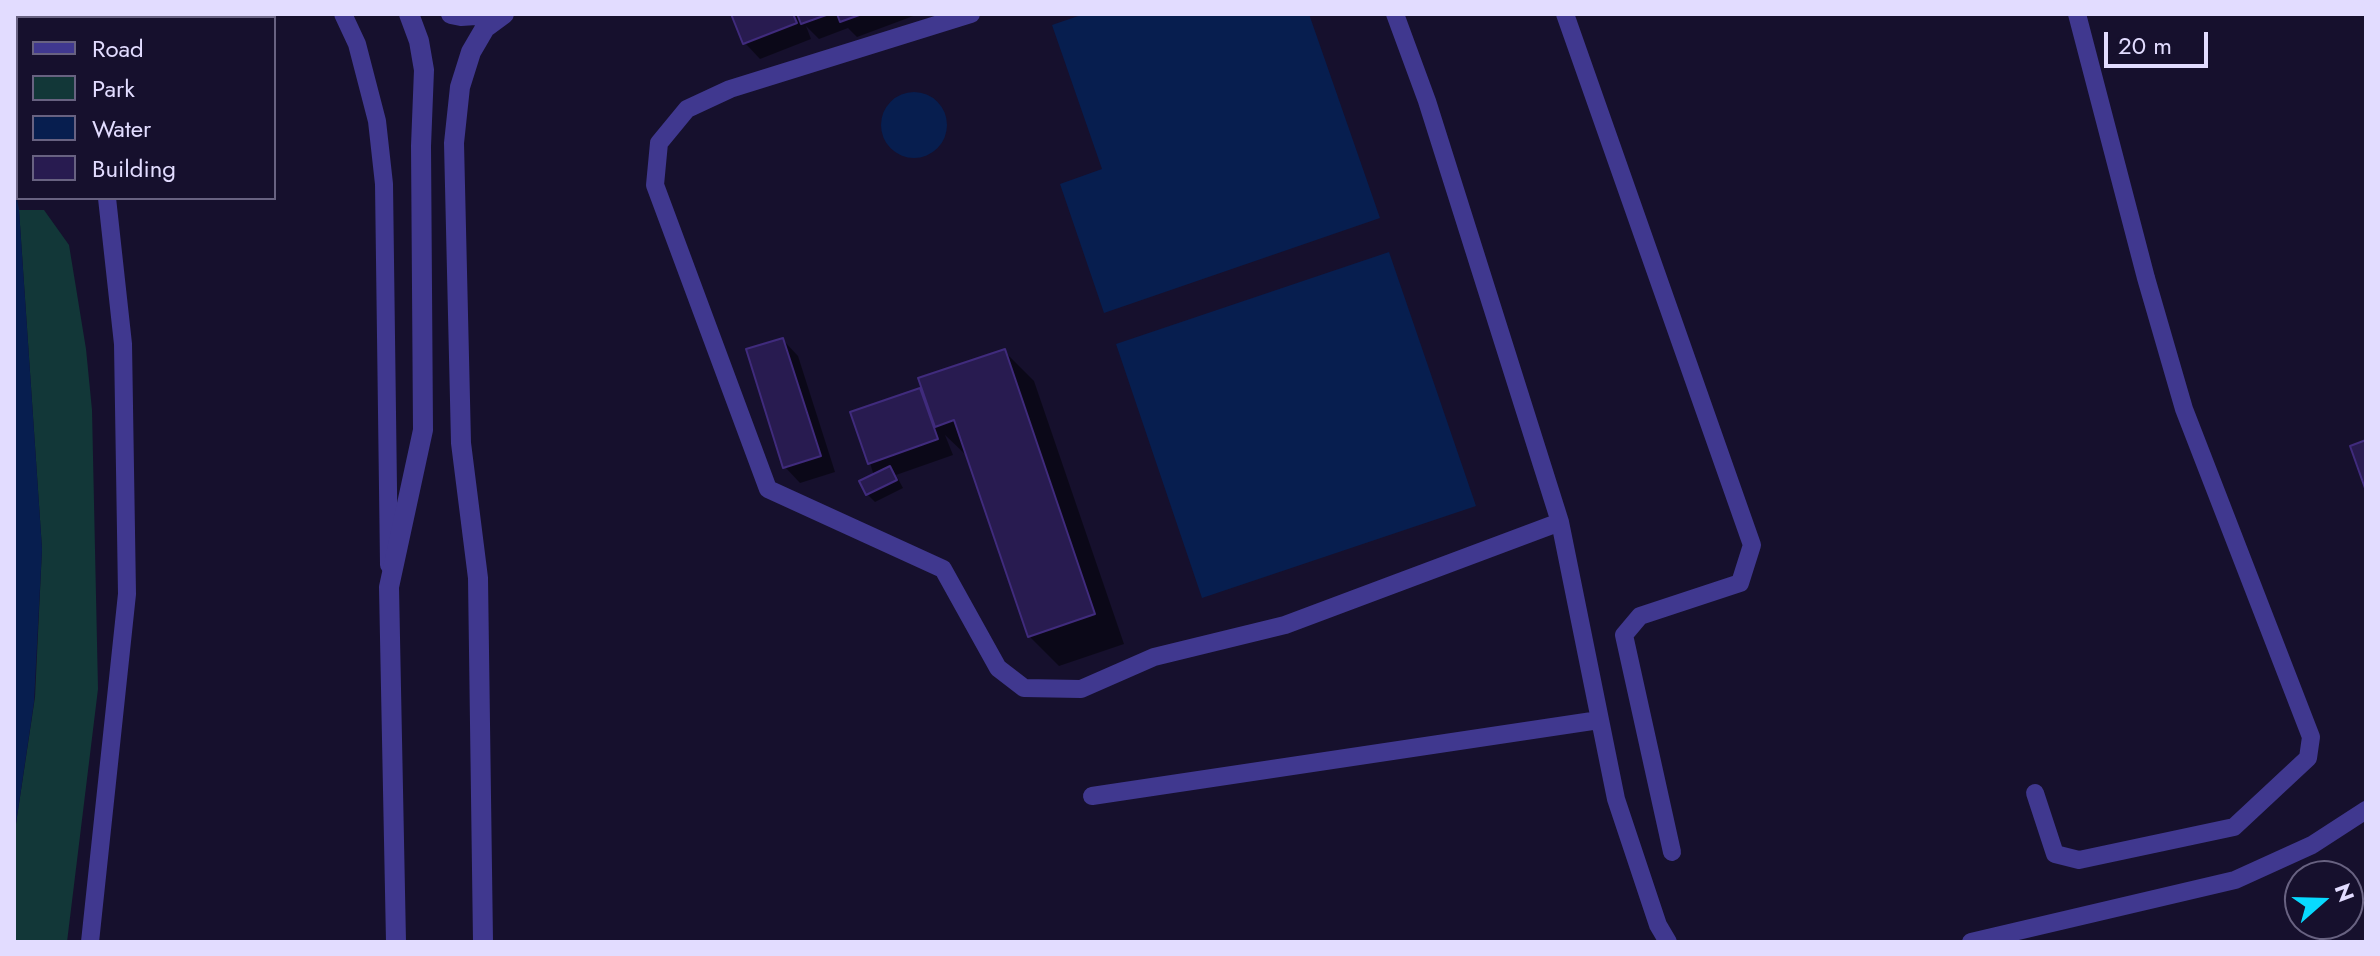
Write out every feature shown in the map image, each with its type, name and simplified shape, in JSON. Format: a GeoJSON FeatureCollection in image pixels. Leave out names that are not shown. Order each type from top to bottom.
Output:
{"type":"FeatureCollection","features":[{"type":"Feature","properties":{"kind":"street"},"geometry":{"type":"LineString","coordinates":[[396,942],[389,587],[423,430],[421,146],[424,70],[419,41],[409,14]]}},
{"type":"Feature","properties":{"kind":"street"},"geometry":{"type":"LineString","coordinates":[[451,14],[490,14]]}},
{"type":"Feature","properties":{"kind":"street"},"geometry":{"type":"LineString","coordinates":[[483,942],[478,578],[461,443],[454,143],[460,87],[471,52],[485,28],[504,14]]}},
{"type":"Feature","properties":{"kind":"lane"},"geometry":{"type":"LineString","coordinates":[[343,14],[357,44],[377,121],[384,184],[389,587]]}},
{"type":"Feature","properties":{"kind":"lane"},"geometry":{"type":"LineString","coordinates":[[971,14],[730,89],[687,109],[659,143],[655,185],[768,489],[943,569],[998,668],[1024,688],[1081,689],[1154,657],[1285,625],[1560,522]]}},
{"type":"Feature","properties":{"kind":"lane"},"geometry":{"type":"LineString","coordinates":[[1395,14],[1427,101],[1560,522],[1616,799],[1658,925],[1668,942]]}},
{"type":"Feature","properties":{"kind":"lane"},"geometry":{"type":"LineString","coordinates":[[1565,14],[1752,545],[1740,583],[1640,616],[1624,635],[1672,852]]}},
{"type":"Feature","properties":{"kind":"lane"},"geometry":{"type":"LineString","coordinates":[[2035,793],[2055,854],[2079,860],[2234,827],[2308,758],[2311,737],[2184,409],[2146,278],[2077,14]]}},
{"type":"Feature","properties":{"kind":"lane"},"geometry":{"type":"LineString","coordinates":[[90,942],[127,594],[123,344],[107,200]]}},
{"type":"Feature","properties":{"kind":"lane"},"geometry":{"type":"LineString","coordinates":[[1092,796],[1599,720]]}},
{"type":"Feature","properties":{"kind":"lane"},"geometry":{"type":"LineString","coordinates":[[1971,942],[2235,880],[2312,845],[2366,810]]}},
{"type":"Feature","properties":{"kind":"green space"},"geometry":{"type":"Polygon","coordinates":[[[19,210],[44,210],[69,245],[86,349],[92,410],[98,689],[67,942],[14,942],[14,837],[35,697],[42,549],[19,210]]]}},
{"type":"Feature","properties":{"kind":"water"},"geometry":{"type":"Polygon","coordinates":[[[1084,14],[1309,14],[1380,218],[1104,313],[1060,184],[1102,169],[1052,25],[1084,14]]]}},
{"type":"Feature","properties":{"kind":"water"},"geometry":{"type":"Polygon","coordinates":[[[914,92],[927,95],[937,102],[944,112],[947,125],[944,138],[937,148],[927,155],[914,158],[901,155],[891,148],[884,138],[881,125],[884,112],[891,102],[901,95],[914,92]]]}},
{"type":"Feature","properties":{"kind":"water"},"geometry":{"type":"Polygon","coordinates":[[[14,180],[19,210],[42,549],[34,702],[14,837],[14,180]]]}},
{"type":"Feature","properties":{"kind":"water"},"geometry":{"type":"Polygon","coordinates":[[[1389,252],[1476,506],[1202,598],[1116,344],[1389,252]]]}},
{"type":"Feature","properties":{"kind":"building"},"geometry":{"type":"Polygon","coordinates":[[[731,14],[793,14],[797,23],[743,44],[731,14]]]}},
{"type":"Feature","properties":{"kind":"building"},"geometry":{"type":"Polygon","coordinates":[[[797,14],[829,14],[801,24],[797,14]]]}},
{"type":"Feature","properties":{"kind":"building"},"geometry":{"type":"Polygon","coordinates":[[[837,14],[862,14],[840,22],[837,14]]]}},
{"type":"Feature","properties":{"kind":"building"},"geometry":{"type":"Polygon","coordinates":[[[783,338],[821,456],[783,468],[746,349],[783,338]]]}},
{"type":"Feature","properties":{"kind":"building"},"geometry":{"type":"Polygon","coordinates":[[[1005,349],[1095,614],[1028,637],[954,420],[935,427],[918,378],[1005,349]]]}},
{"type":"Feature","properties":{"kind":"building"},"geometry":{"type":"Polygon","coordinates":[[[920,388],[938,439],[868,464],[850,412],[920,388]]]}},
{"type":"Feature","properties":{"kind":"building"},"geometry":{"type":"Polygon","coordinates":[[[2366,440],[2366,491],[2350,446],[2366,440]]]}},
{"type":"Feature","properties":{"kind":"building"},"geometry":{"type":"Polygon","coordinates":[[[890,466],[897,480],[866,495],[859,481],[890,466]]]}}]}
